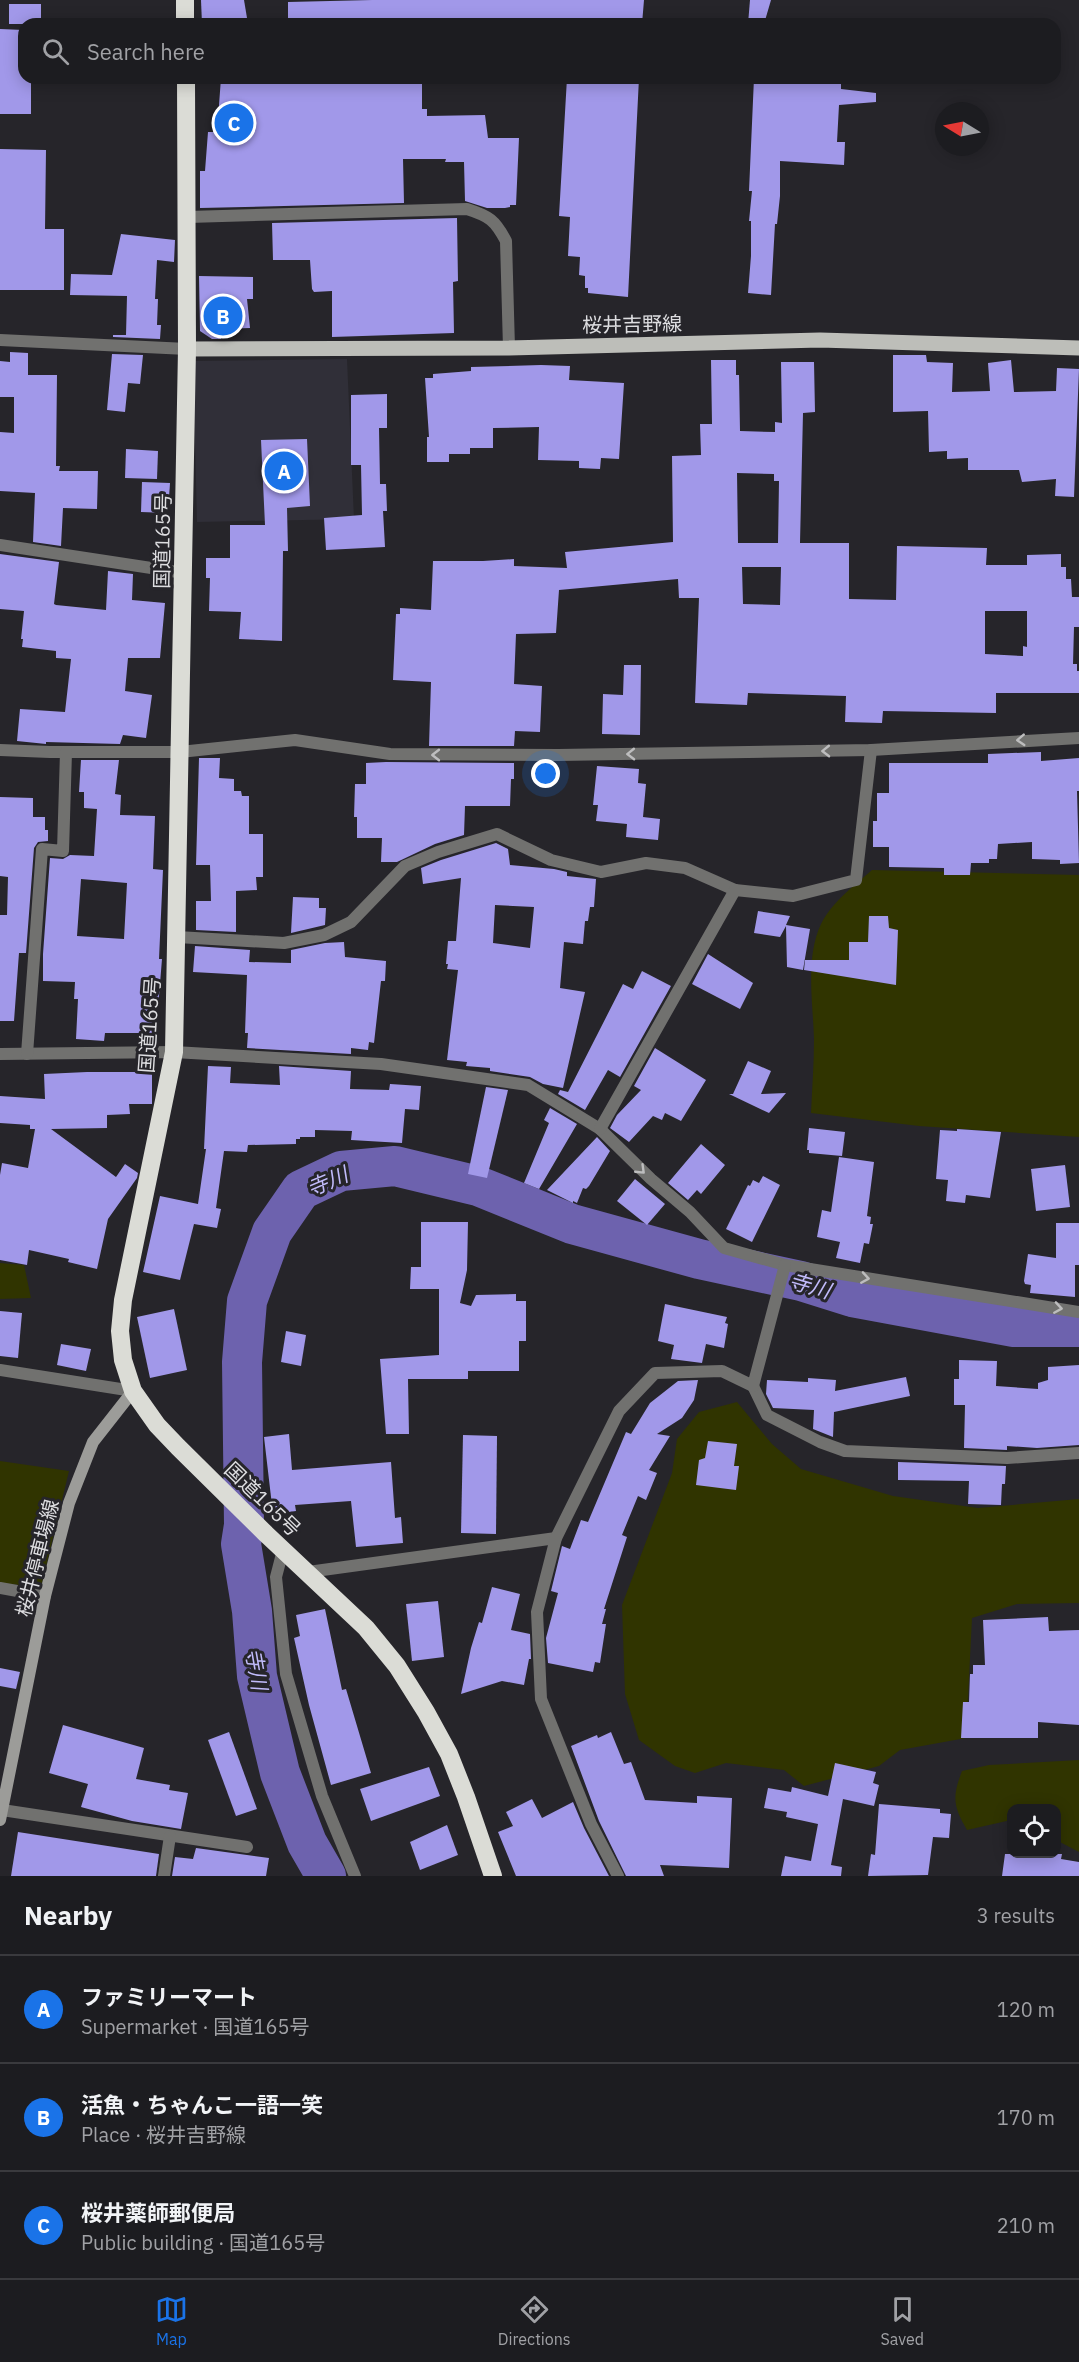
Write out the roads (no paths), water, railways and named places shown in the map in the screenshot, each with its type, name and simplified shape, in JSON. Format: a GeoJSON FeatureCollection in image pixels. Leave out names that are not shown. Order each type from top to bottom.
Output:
{"type":"FeatureCollection","features":[{"type":"Feature","properties":{"kind":"highway"},"geometry":{"type":"LineString","coordinates":[[185,0],[185,18]]}},
{"type":"Feature","properties":{"kind":"highway","name":"国道165号"},"geometry":{"type":"LineString","coordinates":[[186,84],[187,349],[174,1052],[123,1300],[120,1331],[123,1360],[133,1391],[158,1425],[266,1534],[366,1628],[397,1666],[449,1754],[493,1876]]}},
{"type":"Feature","properties":{"kind":"main road","name":"桜井吉野線"},"geometry":{"type":"LineString","coordinates":[[187,349],[509,348],[820,340],[1079,348]]}},
{"type":"Feature","properties":{"kind":"main road","name":"桜井停車場線"},"geometry":{"type":"LineString","coordinates":[[1,1815],[45,1596],[69,1503],[93,1442],[133,1391]]}},
{"type":"Feature","properties":{"kind":"street"},"geometry":{"type":"LineString","coordinates":[[188,217],[467,209],[487,215],[498,226],[506,241],[509,348]]}},
{"type":"Feature","properties":{"kind":"street"},"geometry":{"type":"LineString","coordinates":[[0,340],[187,349]]}},
{"type":"Feature","properties":{"kind":"street"},"geometry":{"type":"LineString","coordinates":[[0,545],[184,573]]}},
{"type":"Feature","properties":{"kind":"street"},"geometry":{"type":"LineString","coordinates":[[0,750],[66,753],[180,752],[295,740],[390,754],[558,755],[871,750],[1079,738]]}},
{"type":"Feature","properties":{"kind":"street"},"geometry":{"type":"LineString","coordinates":[[177,937],[285,943],[324,935],[351,922],[405,866],[438,852],[497,834],[551,860],[601,872],[646,863],[685,868],[735,890],[793,896],[856,880],[871,750]]}},
{"type":"Feature","properties":{"kind":"street"},"geometry":{"type":"LineString","coordinates":[[27,1054],[42,849],[63,851],[66,753]]}},
{"type":"Feature","properties":{"kind":"street"},"geometry":{"type":"LineString","coordinates":[[600,1129],[735,890]]}},
{"type":"Feature","properties":{"kind":"street"},"geometry":{"type":"LineString","coordinates":[[0,1054],[174,1052],[381,1064],[528,1085],[600,1129],[651,1179],[690,1212],[724,1248],[784,1266],[1079,1312]]}},
{"type":"Feature","properties":{"kind":"street"},"geometry":{"type":"LineString","coordinates":[[753,1386],[784,1266]]}},
{"type":"Feature","properties":{"kind":"street"},"geometry":{"type":"LineString","coordinates":[[0,1370],[133,1391]]}},
{"type":"Feature","properties":{"kind":"street"},"geometry":{"type":"LineString","coordinates":[[618,1876],[591,1824],[541,1699],[537,1612],[556,1538],[619,1412],[655,1373],[722,1371],[753,1386],[767,1415],[820,1442],[844,1450],[1007,1458],[1079,1453]]}},
{"type":"Feature","properties":{"kind":"street"},"geometry":{"type":"LineString","coordinates":[[308,1572],[556,1538]]}},
{"type":"Feature","properties":{"kind":"street"},"geometry":{"type":"LineString","coordinates":[[283,1550],[276,1577],[286,1674],[322,1796],[355,1876]]}},
{"type":"Feature","properties":{"kind":"street"},"geometry":{"type":"LineString","coordinates":[[0,1588],[45,1596]]}},
{"type":"Feature","properties":{"kind":"street"},"geometry":{"type":"LineString","coordinates":[[1,1815],[247,1847]]}},
{"type":"Feature","properties":{"kind":"street"},"geometry":{"type":"LineString","coordinates":[[164,1876],[170,1836]]}},
{"type":"Feature","properties":{"kind":"waterway","name":"寺川"},"geometry":{"type":"LineString","coordinates":[[326,1876],[307,1843],[280,1773],[257,1676],[252,1611],[241,1544],[244,1525],[242,1362],[247,1301],[272,1232],[301,1190],[341,1171],[395,1166],[478,1186],[572,1224],[699,1259],[801,1281],[852,1297],[1014,1327],[1079,1327]]}},
{"type":"Feature","properties":{"kind":"place","name":"桜井薬師郵便局"},"geometry":{"type":"Point","coordinates":[234,123]}},
{"type":"Feature","properties":{"kind":"place","name":"活魚・ちゃんこ一語一笑"},"geometry":{"type":"Point","coordinates":[223,316]}},
{"type":"Feature","properties":{"kind":"place","name":"ファミリーマート"},"geometry":{"type":"Point","coordinates":[284,471]}}]}
